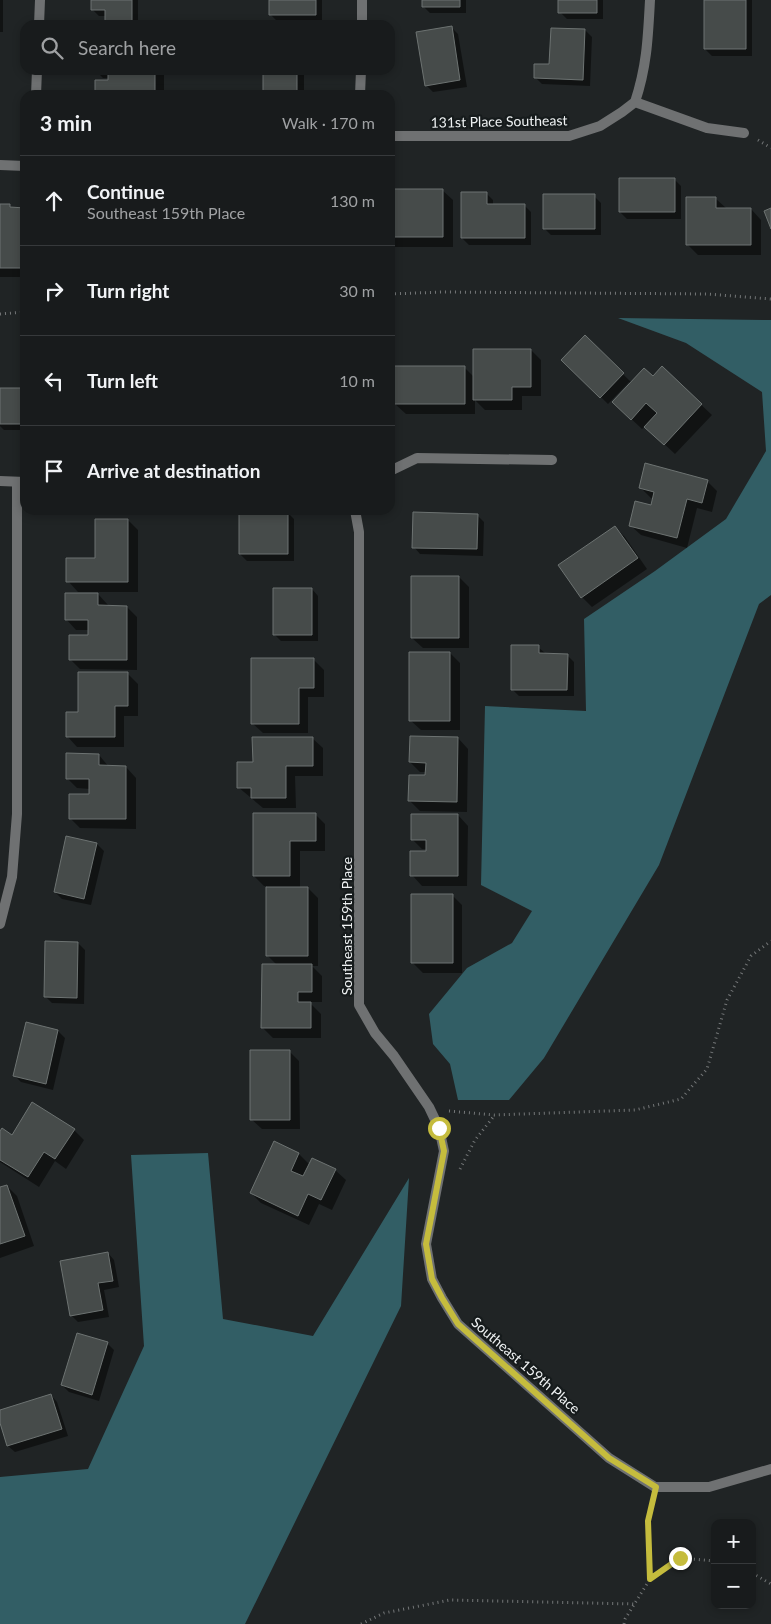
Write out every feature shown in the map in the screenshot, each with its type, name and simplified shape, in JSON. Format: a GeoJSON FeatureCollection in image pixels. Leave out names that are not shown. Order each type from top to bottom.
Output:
{"type":"FeatureCollection","features":[{"type":"Feature","properties":{"kind":"street"},"geometry":{"type":"LineString","coordinates":[[39,20],[40,0]]}},
{"type":"Feature","properties":{"kind":"street"},"geometry":{"type":"LineString","coordinates":[[362,0],[362,20]]}},
{"type":"Feature","properties":{"kind":"street"},"geometry":{"type":"LineString","coordinates":[[650,0],[648,51],[643,79],[635,102],[707,128],[744,133]]}},
{"type":"Feature","properties":{"kind":"street"},"geometry":{"type":"LineString","coordinates":[[36,90],[37,75]]}},
{"type":"Feature","properties":{"kind":"street"},"geometry":{"type":"LineString","coordinates":[[360,90],[361,75]]}},
{"type":"Feature","properties":{"kind":"street","name":"131st Place Southeast"},"geometry":{"type":"LineString","coordinates":[[395,136],[569,136],[600,126],[635,102]]}},
{"type":"Feature","properties":{"kind":"street"},"geometry":{"type":"LineString","coordinates":[[0,165],[20,166]]}},
{"type":"Feature","properties":{"kind":"street"},"geometry":{"type":"LineString","coordinates":[[395,469],[417,458],[552,460]]}},
{"type":"Feature","properties":{"kind":"street"},"geometry":{"type":"LineString","coordinates":[[0,481],[20,482]]}},
{"type":"Feature","properties":{"kind":"street"},"geometry":{"type":"LineString","coordinates":[[0,924],[12,877],[17,814],[21,515]]}},
{"type":"Feature","properties":{"kind":"street","name":"Southeast 159th Place"},"geometry":{"type":"LineString","coordinates":[[356,515],[359,532],[359,1005],[375,1033],[394,1056],[429,1107],[439,1128],[444,1151],[426,1244],[432,1279],[458,1324],[609,1458],[656,1487]]}},
{"type":"Feature","properties":{"kind":"street"},"geometry":{"type":"LineString","coordinates":[[656,1487],[709,1487],[771,1469]]}},
{"type":"Feature","properties":{"kind":"path"},"geometry":{"type":"LineString","coordinates":[[395,294],[443,292],[707,294],[771,300]]}},
{"type":"Feature","properties":{"kind":"path"},"geometry":{"type":"LineString","coordinates":[[0,314],[20,312]]}},
{"type":"Feature","properties":{"kind":"path"},"geometry":{"type":"LineString","coordinates":[[429,1107],[461,1113],[494,1115],[635,1110],[681,1099],[707,1069],[727,1000],[751,956],[771,941]]}},
{"type":"Feature","properties":{"kind":"path"},"geometry":{"type":"LineString","coordinates":[[439,1182],[454,1181],[475,1140],[494,1115]]}},
{"type":"Feature","properties":{"kind":"path"},"geometry":{"type":"LineString","coordinates":[[650,1579],[648,1521],[656,1487]]}},
{"type":"Feature","properties":{"kind":"path"},"geometry":{"type":"LineString","coordinates":[[624,1624],[625,1619],[650,1579],[680,1558],[711,1561]]}},
{"type":"Feature","properties":{"kind":"path"},"geometry":{"type":"LineString","coordinates":[[756,1575],[771,1584]]}},
{"type":"Feature","properties":{"kind":"path"},"geometry":{"type":"LineString","coordinates":[[361,1624],[384,1613],[450,1600],[634,1604]]}},
{"type":"Feature","properties":{"kind":"shaded area"},"geometry":{"type":"Polygon","coordinates":[[[618,318],[771,320],[771,595],[759,604],[659,865],[544,1058],[509,1100],[458,1100],[450,1064],[433,1044],[429,1014],[467,968],[512,943],[532,911],[481,885],[485,706],[586,711],[584,619],[655,571],[726,519],[766,451],[762,392],[686,343],[618,318]]]}},
{"type":"Feature","properties":{"kind":"shaded area"},"geometry":{"type":"Polygon","coordinates":[[[208,1153],[223,1319],[313,1336],[409,1178],[401,1306],[245,1624],[0,1624],[0,1477],[88,1469],[144,1346],[131,1155],[208,1153]]]}},
{"type":"Feature","properties":{"kind":"building"},"geometry":{"type":"Polygon","coordinates":[[[91,0],[132,0],[132,20],[105,20],[105,10],[91,10],[91,0]]]}},
{"type":"Feature","properties":{"kind":"building"},"geometry":{"type":"Polygon","coordinates":[[[269,0],[316,0],[316,15],[269,15],[269,0]]]}},
{"type":"Feature","properties":{"kind":"building"},"geometry":{"type":"Polygon","coordinates":[[[422,0],[460,0],[460,7],[422,7],[422,0]]]}},
{"type":"Feature","properties":{"kind":"building"},"geometry":{"type":"Polygon","coordinates":[[[558,0],[597,0],[597,13],[558,13],[558,0]]]}},
{"type":"Feature","properties":{"kind":"building"},"geometry":{"type":"Polygon","coordinates":[[[704,0],[746,0],[746,49],[704,49],[704,0]]]}},
{"type":"Feature","properties":{"kind":"building"},"geometry":{"type":"Polygon","coordinates":[[[452,26],[460,80],[425,86],[416,32],[452,26]]]}},
{"type":"Feature","properties":{"kind":"building"},"geometry":{"type":"Polygon","coordinates":[[[551,28],[585,29],[583,80],[534,78],[534,64],[549,64],[551,28]]]}},
{"type":"Feature","properties":{"kind":"building"},"geometry":{"type":"Polygon","coordinates":[[[108,75],[155,75],[155,90],[95,90],[95,80],[108,80],[108,75]]]}},
{"type":"Feature","properties":{"kind":"building"},"geometry":{"type":"Polygon","coordinates":[[[263,75],[297,75],[297,90],[263,90],[263,75]]]}},
{"type":"Feature","properties":{"kind":"building"},"geometry":{"type":"Polygon","coordinates":[[[619,178],[675,178],[675,212],[619,212],[619,178]]]}},
{"type":"Feature","properties":{"kind":"building"},"geometry":{"type":"Polygon","coordinates":[[[395,189],[443,189],[443,237],[395,237],[395,189]]]}},
{"type":"Feature","properties":{"kind":"building"},"geometry":{"type":"Polygon","coordinates":[[[461,192],[487,192],[487,204],[525,204],[525,238],[461,238],[461,192]]]}},
{"type":"Feature","properties":{"kind":"building"},"geometry":{"type":"Polygon","coordinates":[[[543,194],[595,194],[595,229],[543,229],[543,194]]]}},
{"type":"Feature","properties":{"kind":"building"},"geometry":{"type":"Polygon","coordinates":[[[686,197],[716,197],[716,208],[751,208],[751,245],[686,245],[686,197]]]}},
{"type":"Feature","properties":{"kind":"building"},"geometry":{"type":"Polygon","coordinates":[[[0,204],[10,204],[10,207],[20,208],[20,268],[0,268],[0,204]]]}},
{"type":"Feature","properties":{"kind":"building"},"geometry":{"type":"Polygon","coordinates":[[[771,208],[771,229],[764,211],[771,208]]]}},
{"type":"Feature","properties":{"kind":"building"},"geometry":{"type":"Polygon","coordinates":[[[585,335],[624,373],[600,398],[561,360],[585,335]]]}},
{"type":"Feature","properties":{"kind":"building"},"geometry":{"type":"Polygon","coordinates":[[[473,349],[531,349],[531,387],[512,387],[512,400],[473,400],[473,349]]]}},
{"type":"Feature","properties":{"kind":"building"},"geometry":{"type":"Polygon","coordinates":[[[395,366],[465,366],[465,404],[395,404],[395,366]]]}},
{"type":"Feature","properties":{"kind":"building"},"geometry":{"type":"Polygon","coordinates":[[[662,366],[702,404],[664,445],[644,427],[657,413],[646,403],[631,420],[612,402],[644,368],[653,376],[662,366]]]}},
{"type":"Feature","properties":{"kind":"building"},"geometry":{"type":"Polygon","coordinates":[[[0,388],[20,388],[20,424],[0,424],[0,388]]]}},
{"type":"Feature","properties":{"kind":"building"},"geometry":{"type":"Polygon","coordinates":[[[645,463],[708,480],[702,503],[687,499],[677,538],[629,526],[635,501],[651,505],[654,492],[639,488],[645,463]]]}},
{"type":"Feature","properties":{"kind":"building"},"geometry":{"type":"Polygon","coordinates":[[[413,512],[478,514],[477,549],[412,548],[413,512]]]}},
{"type":"Feature","properties":{"kind":"building"},"geometry":{"type":"Polygon","coordinates":[[[239,515],[288,515],[288,554],[239,554],[239,515]]]}},
{"type":"Feature","properties":{"kind":"building"},"geometry":{"type":"Polygon","coordinates":[[[95,519],[128,519],[128,582],[66,582],[66,558],[95,558],[95,519]]]}},
{"type":"Feature","properties":{"kind":"building"},"geometry":{"type":"Polygon","coordinates":[[[615,526],[638,558],[581,598],[558,565],[615,526]]]}},
{"type":"Feature","properties":{"kind":"building"},"geometry":{"type":"Polygon","coordinates":[[[411,576],[459,576],[459,638],[411,638],[411,576]]]}},
{"type":"Feature","properties":{"kind":"building"},"geometry":{"type":"Polygon","coordinates":[[[273,588],[312,588],[312,635],[273,635],[273,588]]]}},
{"type":"Feature","properties":{"kind":"building"},"geometry":{"type":"Polygon","coordinates":[[[65,593],[98,593],[98,605],[127,606],[127,660],[69,660],[69,635],[88,635],[88,620],[65,620],[65,593]]]}},
{"type":"Feature","properties":{"kind":"building"},"geometry":{"type":"Polygon","coordinates":[[[511,645],[539,645],[539,653],[568,654],[567,690],[511,690],[511,645]]]}},
{"type":"Feature","properties":{"kind":"building"},"geometry":{"type":"Polygon","coordinates":[[[409,652],[450,652],[450,721],[409,721],[409,652]]]}},
{"type":"Feature","properties":{"kind":"building"},"geometry":{"type":"Polygon","coordinates":[[[251,658],[314,658],[314,688],[299,688],[299,724],[251,724],[251,658]]]}},
{"type":"Feature","properties":{"kind":"building"},"geometry":{"type":"Polygon","coordinates":[[[78,672],[128,672],[128,706],[115,706],[115,737],[66,737],[66,712],[78,712],[78,672]]]}},
{"type":"Feature","properties":{"kind":"building"},"geometry":{"type":"Polygon","coordinates":[[[410,736],[458,737],[457,802],[408,801],[409,775],[425,775],[426,763],[409,762],[410,736]]]}},
{"type":"Feature","properties":{"kind":"building"},"geometry":{"type":"Polygon","coordinates":[[[252,737],[313,737],[313,766],[286,766],[286,798],[251,798],[251,788],[237,788],[237,762],[253,762],[252,737]]]}},
{"type":"Feature","properties":{"kind":"building"},"geometry":{"type":"Polygon","coordinates":[[[66,753],[99,754],[99,765],[126,766],[126,819],[69,819],[69,794],[89,794],[89,779],[66,779],[66,753]]]}},
{"type":"Feature","properties":{"kind":"building"},"geometry":{"type":"Polygon","coordinates":[[[253,813],[316,813],[316,841],[290,841],[290,876],[253,876],[253,813]]]}},
{"type":"Feature","properties":{"kind":"building"},"geometry":{"type":"Polygon","coordinates":[[[411,814],[458,814],[458,876],[410,876],[410,851],[426,851],[426,840],[411,840],[411,814]]]}},
{"type":"Feature","properties":{"kind":"building"},"geometry":{"type":"Polygon","coordinates":[[[66,836],[97,843],[84,899],[54,892],[66,836]]]}},
{"type":"Feature","properties":{"kind":"building"},"geometry":{"type":"Polygon","coordinates":[[[266,887],[308,887],[308,956],[266,956],[266,887]]]}},
{"type":"Feature","properties":{"kind":"building"},"geometry":{"type":"Polygon","coordinates":[[[411,894],[453,894],[453,963],[411,963],[411,894]]]}},
{"type":"Feature","properties":{"kind":"building"},"geometry":{"type":"Polygon","coordinates":[[[45,941],[78,942],[77,998],[44,997],[45,941]]]}},
{"type":"Feature","properties":{"kind":"building"},"geometry":{"type":"Polygon","coordinates":[[[262,964],[312,964],[312,992],[298,992],[298,1002],[311,1002],[311,1028],[261,1028],[262,964]]]}},
{"type":"Feature","properties":{"kind":"building"},"geometry":{"type":"Polygon","coordinates":[[[26,1022],[58,1030],[46,1084],[13,1076],[26,1022]]]}},
{"type":"Feature","properties":{"kind":"building"},"geometry":{"type":"Polygon","coordinates":[[[250,1050],[290,1050],[290,1120],[250,1120],[250,1050]]]}},
{"type":"Feature","properties":{"kind":"building"},"geometry":{"type":"Polygon","coordinates":[[[32,1102],[75,1129],[55,1159],[44,1152],[28,1177],[0,1160],[0,1131],[2,1128],[12,1135],[32,1102]]]}},
{"type":"Feature","properties":{"kind":"building"},"geometry":{"type":"Polygon","coordinates":[[[274,1141],[299,1153],[291,1171],[303,1176],[312,1158],[336,1169],[321,1200],[308,1194],[298,1216],[250,1193],[274,1141]]]}},
{"type":"Feature","properties":{"kind":"building"},"geometry":{"type":"Polygon","coordinates":[[[7,1185],[25,1236],[0,1244],[0,1187],[7,1185]]]}},
{"type":"Feature","properties":{"kind":"building"},"geometry":{"type":"Polygon","coordinates":[[[108,1252],[113,1281],[98,1283],[103,1310],[70,1316],[60,1261],[108,1252]]]}},
{"type":"Feature","properties":{"kind":"building"},"geometry":{"type":"Polygon","coordinates":[[[77,1333],[108,1342],[92,1395],[61,1385],[77,1333]]]}},
{"type":"Feature","properties":{"kind":"building"},"geometry":{"type":"Polygon","coordinates":[[[51,1394],[62,1429],[7,1446],[0,1423],[0,1410],[51,1394]]]}},
{"type":"Feature","properties":{"kind":"route"},"geometry":{"type":"LineString","coordinates":[[439,1128],[444,1151],[426,1244],[432,1279],[442,1298],[458,1324],[609,1458],[656,1487],[648,1521],[650,1579],[680,1558]]}}]}
